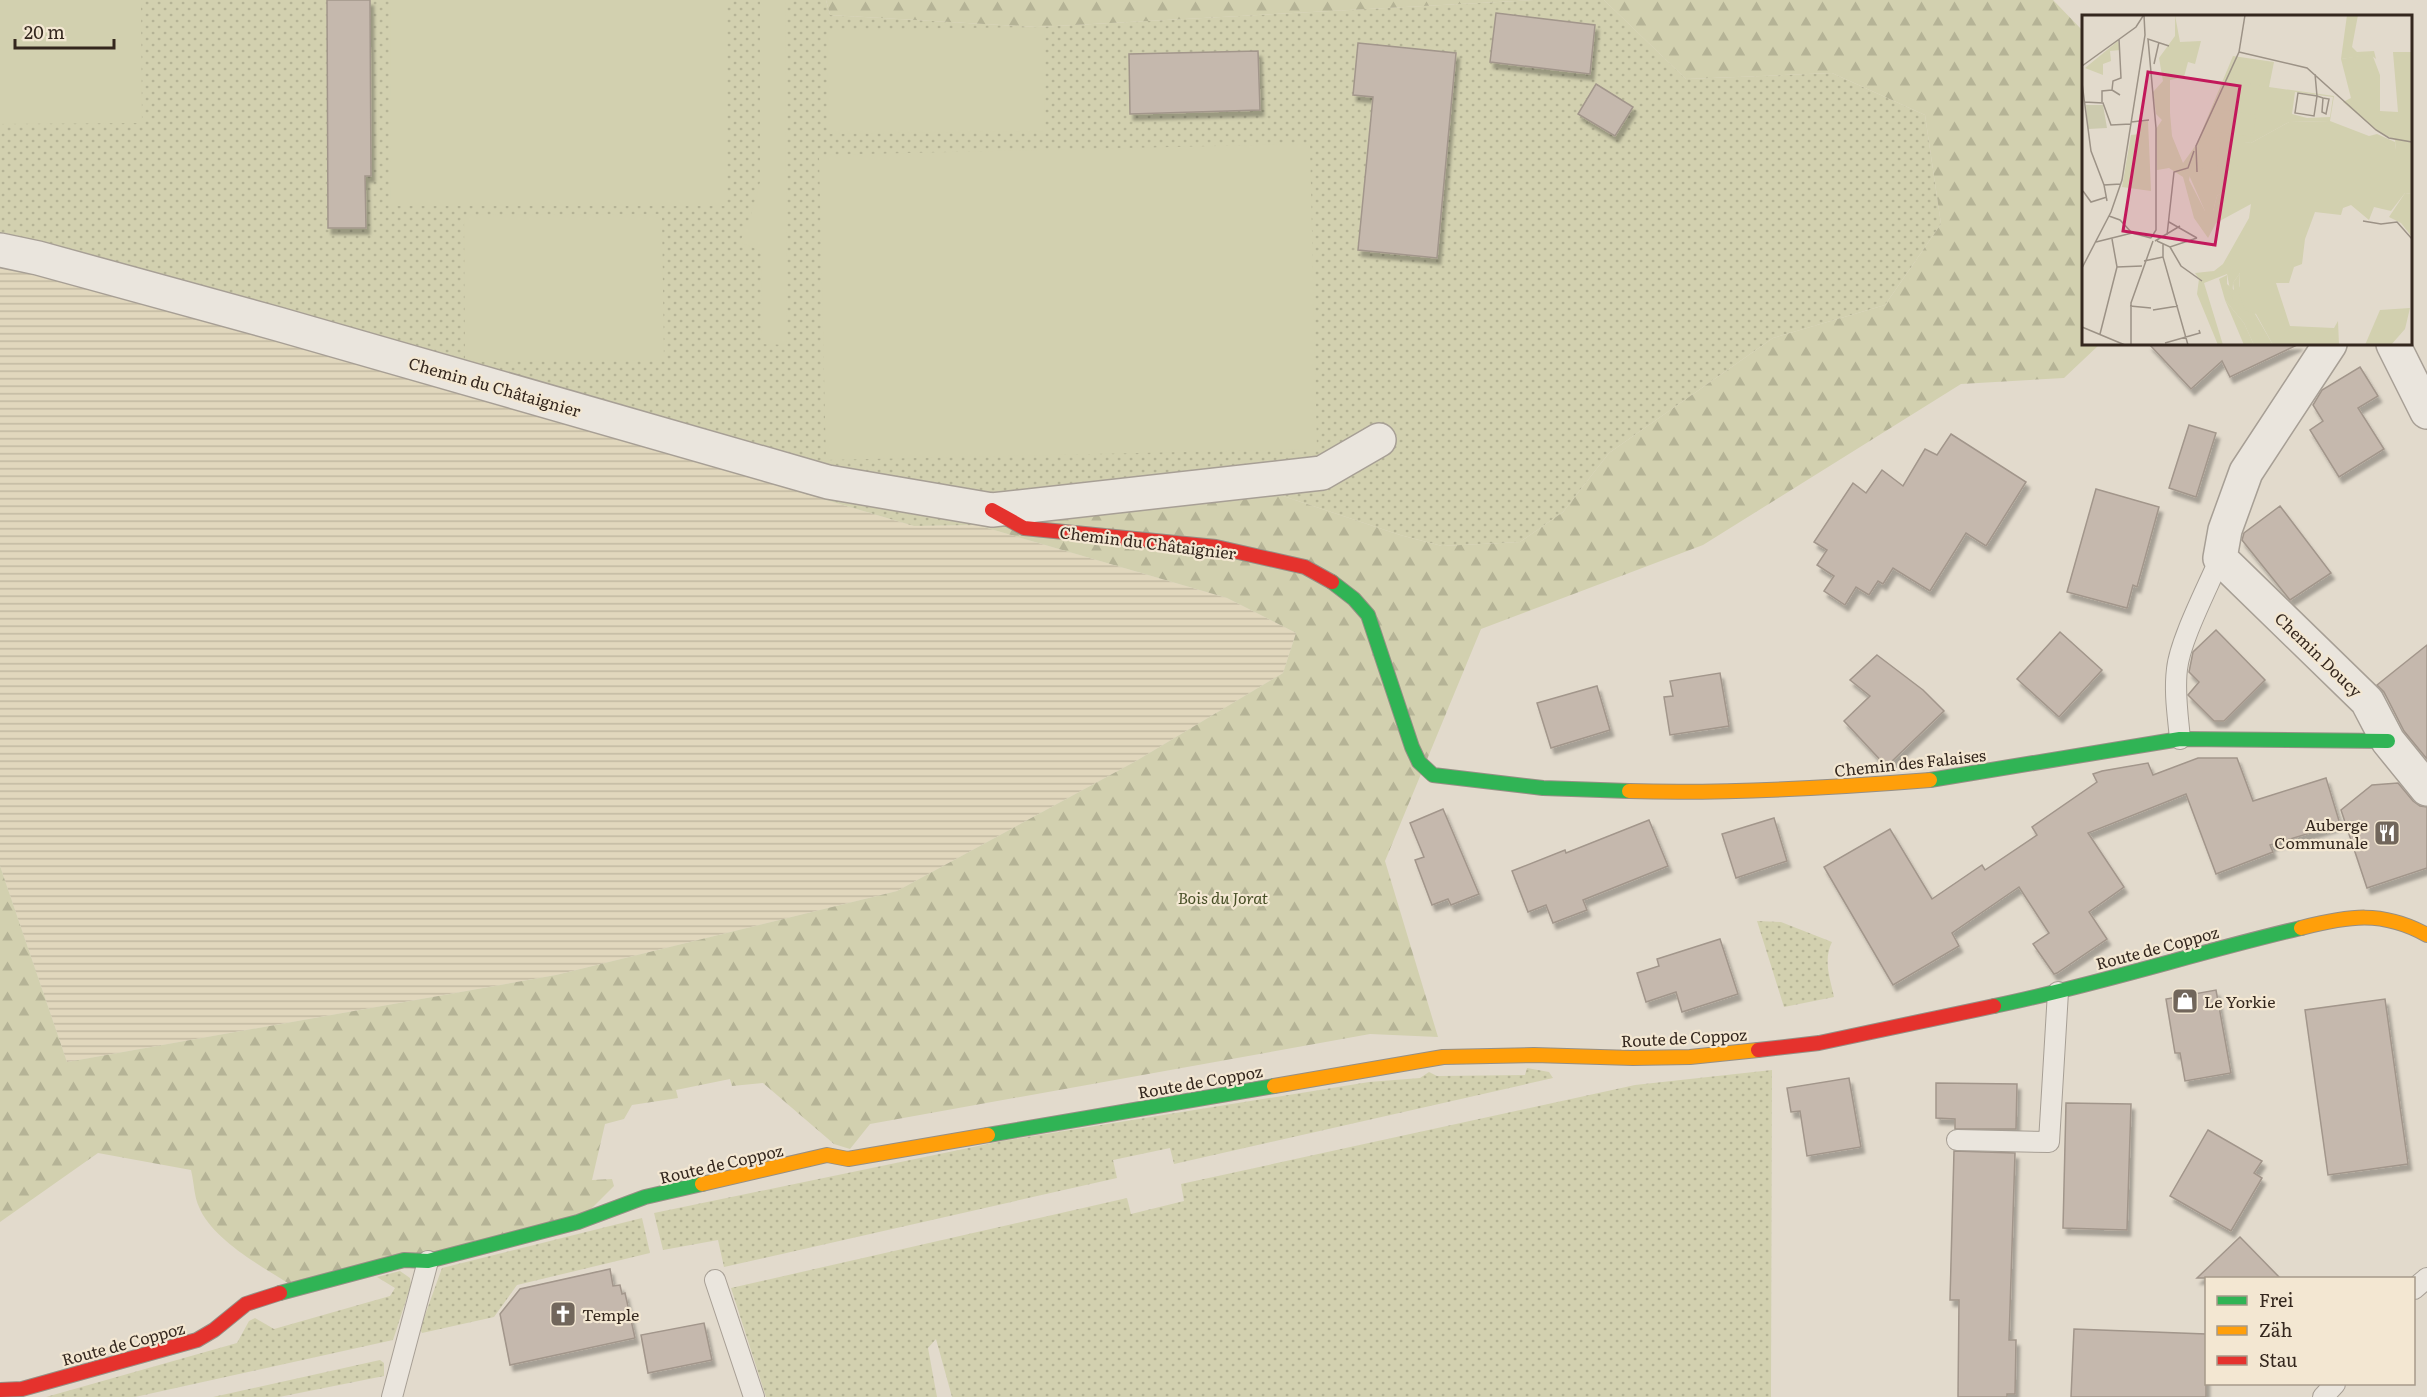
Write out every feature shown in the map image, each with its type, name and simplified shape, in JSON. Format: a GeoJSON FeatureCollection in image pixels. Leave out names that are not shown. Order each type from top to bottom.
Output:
{"type":"FeatureCollection","features":[{"type":"Feature","properties":{"kind":"street","name":"Chemin du Châtaignier"},"geometry":{"type":"LineString","coordinates":[[0,250],[38,258],[289,327],[828,482],[992,510],[1322,473],[1379,440]]}},
{"type":"Feature","properties":{"kind":"street"},"geometry":{"type":"LineString","coordinates":[[2220,558],[2225,530],[2246,472],[2329,345]]}},
{"type":"Feature","properties":{"kind":"street"},"geometry":{"type":"LineString","coordinates":[[2394,345],[2427,412]]}},
{"type":"Feature","properties":{"kind":"street","name":"Chemin du Châtaignier"},"geometry":{"type":"LineString","coordinates":[[992,510],[1024,528],[1216,547],[1305,567],[1336,584],[1368,615],[1412,747],[1419,762],[1433,775]]}},
{"type":"Feature","properties":{"kind":"street","name":"Chemin Doucy"},"geometry":{"type":"LineString","coordinates":[[2220,558],[2367,700],[2388,741],[2427,789]]}},
{"type":"Feature","properties":{"kind":"street","name":"Chemin des Falaises"},"geometry":{"type":"LineString","coordinates":[[1433,775],[1543,788],[1672,792],[1854,786],[1972,774],[2180,739],[2388,741]]}},
{"type":"Feature","properties":{"kind":"street","name":"Route de Coppoz"},"geometry":{"type":"LineString","coordinates":[[0,1390],[22,1389],[197,1340],[214,1330],[246,1304],[296,1288],[404,1260],[428,1262],[578,1222],[645,1197],[828,1155],[848,1159],[1416,1060],[1534,1054],[1633,1058],[1690,1057],[1819,1043],[2058,992],[2208,950],[2341,918],[2356,917],[2408,924],[2427,935]]}},
{"type":"Feature","properties":{"kind":"lane"},"geometry":{"type":"LineString","coordinates":[[2180,739],[2176,700],[2177,668],[2184,643],[2220,558]]}},
{"type":"Feature","properties":{"kind":"lane"},"geometry":{"type":"LineString","coordinates":[[1957,1140],[2049,1142],[2058,992]]}},
{"type":"Feature","properties":{"kind":"lane"},"geometry":{"type":"LineString","coordinates":[[392,1397],[428,1262]]}},
{"type":"Feature","properties":{"kind":"lane"},"geometry":{"type":"LineString","coordinates":[[2415,1288],[2427,1278]]}},
{"type":"Feature","properties":{"kind":"lane"},"geometry":{"type":"LineString","coordinates":[[715,1280],[754,1397]]}},
{"type":"Feature","properties":{"kind":"lane"},"geometry":{"type":"LineString","coordinates":[[2323,1397],[2333,1385]]}},
{"type":"Feature","properties":{"kind":"shaded area"},"geometry":{"type":"Polygon","coordinates":[[[0,267],[133,295],[914,526],[977,525],[1227,598],[1296,633],[1283,673],[1136,761],[897,891],[556,975],[67,1062],[0,866],[0,267]]]}},
{"type":"Feature","properties":{"kind":"green space"},"geometry":{"type":"Polygon","coordinates":[[[0,0],[826,0],[830,15],[1037,27],[1534,0],[1604,0],[1686,79],[1832,73],[1925,115],[1941,224],[1885,305],[1773,338],[1609,453],[1563,512],[1520,542],[1442,546],[1400,535],[1274,493],[977,525],[914,526],[133,295],[0,267],[0,0]]]}},
{"type":"Feature","properties":{"kind":"green space"},"geometry":{"type":"Polygon","coordinates":[[[0,0],[141,0],[142,123],[0,124],[0,0]]]}},
{"type":"Feature","properties":{"kind":"green space"},"geometry":{"type":"Polygon","coordinates":[[[390,0],[725,0],[725,206],[391,206],[390,0]]]}},
{"type":"Feature","properties":{"kind":"green space"},"geometry":{"type":"Polygon","coordinates":[[[760,0],[785,0],[787,345],[762,344],[761,251],[740,242],[751,215],[760,182],[760,0]]]}},
{"type":"Feature","properties":{"kind":"green space"},"geometry":{"type":"Polygon","coordinates":[[[826,0],[1534,0],[1037,27],[830,15],[826,0]]]}},
{"type":"Feature","properties":{"kind":"green space","name":"Bois du Jorat"},"geometry":{"type":"Polygon","coordinates":[[[1604,0],[2053,0],[2082,30],[2082,345],[2099,345],[2064,378],[1961,384],[1703,545],[1481,629],[1385,861],[1438,1037],[1370,1034],[870,1124],[850,1149],[834,1144],[763,1083],[732,1086],[730,1079],[676,1090],[678,1098],[632,1105],[624,1119],[605,1124],[592,1180],[612,1179],[614,1186],[578,1222],[296,1288],[256,1263],[228,1243],[216,1231],[197,1203],[191,1170],[98,1153],[0,1222],[0,866],[67,1062],[556,975],[897,891],[1136,761],[1283,673],[1296,633],[1227,598],[977,525],[1274,493],[1400,535],[1442,546],[1520,542],[1563,512],[1609,453],[1773,338],[1885,305],[1941,224],[1925,115],[1832,73],[1686,79],[1604,0]]]}},
{"type":"Feature","properties":{"kind":"green space"},"geometry":{"type":"Polygon","coordinates":[[[1044,27],[1045,131],[828,134],[827,30],[1044,27]]]}},
{"type":"Feature","properties":{"kind":"green space"},"geometry":{"type":"Polygon","coordinates":[[[1310,144],[1317,449],[826,460],[819,155],[1310,144]]]}},
{"type":"Feature","properties":{"kind":"green space"},"geometry":{"type":"Polygon","coordinates":[[[662,214],[664,360],[465,362],[464,215],[662,214]]]}},
{"type":"Feature","properties":{"kind":"green space"},"geometry":{"type":"Polygon","coordinates":[[[1757,921],[1781,922],[1832,942],[1828,962],[1834,997],[1784,1007],[1757,921]]]}},
{"type":"Feature","properties":{"kind":"green space"},"geometry":{"type":"Polygon","coordinates":[[[1527,1068],[1549,1072],[1553,1078],[1174,1164],[1170,1148],[1113,1160],[1117,1178],[724,1267],[718,1240],[663,1250],[654,1213],[1002,1141],[1369,1082],[1420,1078],[1429,1072],[1437,1076],[1525,1075],[1527,1068]]]}},
{"type":"Feature","properties":{"kind":"green space"},"geometry":{"type":"Polygon","coordinates":[[[1772,1070],[1771,1397],[952,1397],[936,1339],[928,1348],[937,1397],[766,1397],[731,1288],[1127,1198],[1131,1214],[1184,1201],[1181,1184],[1635,1085],[1772,1070]]]}},
{"type":"Feature","properties":{"kind":"green space"},"geometry":{"type":"Polygon","coordinates":[[[642,1218],[650,1253],[517,1285],[494,1317],[422,1333],[420,1329],[442,1268],[642,1218]]]}},
{"type":"Feature","properties":{"kind":"green space"},"geometry":{"type":"Polygon","coordinates":[[[400,1271],[410,1278],[411,1285],[393,1340],[135,1397],[46,1397],[237,1343],[249,1321],[255,1318],[274,1329],[390,1296],[395,1288],[377,1277],[400,1271]]]}},
{"type":"Feature","properties":{"kind":"green space"},"geometry":{"type":"Polygon","coordinates":[[[380,1360],[384,1363],[384,1376],[279,1397],[213,1397],[380,1360]]]}},
{"type":"Feature","properties":{"kind":"building"},"geometry":{"type":"Polygon","coordinates":[[[327,0],[370,0],[371,176],[365,176],[366,228],[328,228],[327,0]]]}},
{"type":"Feature","properties":{"kind":"building"},"geometry":{"type":"Polygon","coordinates":[[[1496,13],[1595,25],[1590,74],[1490,62],[1496,13]]]}},
{"type":"Feature","properties":{"kind":"building"},"geometry":{"type":"Polygon","coordinates":[[[1358,43],[1456,53],[1437,258],[1358,250],[1373,97],[1353,95],[1358,43]]]}},
{"type":"Feature","properties":{"kind":"building"},"geometry":{"type":"Polygon","coordinates":[[[1258,51],[1260,110],[1130,114],[1129,54],[1258,51]]]}},
{"type":"Feature","properties":{"kind":"building"},"geometry":{"type":"Polygon","coordinates":[[[1596,84],[1633,107],[1615,136],[1578,114],[1596,84]]]}},
{"type":"Feature","properties":{"kind":"building"},"geometry":{"type":"Polygon","coordinates":[[[2150,345],[2297,345],[2230,377],[2222,361],[2191,389],[2150,345]]]}},
{"type":"Feature","properties":{"kind":"building"},"geometry":{"type":"Polygon","coordinates":[[[2360,367],[2378,396],[2358,408],[2384,449],[2339,477],[2310,430],[2323,421],[2313,405],[2322,390],[2360,367]]]}},
{"type":"Feature","properties":{"kind":"building"},"geometry":{"type":"Polygon","coordinates":[[[2189,425],[2216,433],[2196,497],[2169,488],[2189,425]]]}},
{"type":"Feature","properties":{"kind":"building"},"geometry":{"type":"Polygon","coordinates":[[[1951,434],[2026,482],[1986,546],[1966,533],[1930,591],[1893,568],[1883,584],[1878,581],[1869,595],[1856,587],[1845,605],[1824,591],[1834,576],[1817,565],[1827,550],[1814,542],[1853,483],[1866,493],[1882,470],[1903,486],[1925,449],[1937,455],[1951,434]]]}},
{"type":"Feature","properties":{"kind":"building"},"geometry":{"type":"Polygon","coordinates":[[[2096,489],[2159,507],[2137,587],[2133,585],[2127,608],[2067,592],[2096,489]]]}},
{"type":"Feature","properties":{"kind":"building"},"geometry":{"type":"Polygon","coordinates":[[[2280,506],[2331,573],[2290,600],[2242,540],[2244,533],[2280,506]]]}},
{"type":"Feature","properties":{"kind":"building"},"geometry":{"type":"Polygon","coordinates":[[[2216,630],[2265,680],[2224,721],[2214,721],[2188,695],[2199,682],[2189,672],[2193,652],[2216,630]]]}},
{"type":"Feature","properties":{"kind":"building"},"geometry":{"type":"Polygon","coordinates":[[[2060,632],[2102,670],[2059,717],[2017,679],[2060,632]]]}},
{"type":"Feature","properties":{"kind":"building"},"geometry":{"type":"Polygon","coordinates":[[[2427,645],[2427,759],[2404,731],[2384,692],[2377,685],[2427,645]]]}},
{"type":"Feature","properties":{"kind":"building"},"geometry":{"type":"Polygon","coordinates":[[[1877,655],[1923,690],[1944,711],[1889,764],[1885,765],[1844,721],[1870,696],[1850,680],[1877,655]]]}},
{"type":"Feature","properties":{"kind":"building"},"geometry":{"type":"Polygon","coordinates":[[[1720,673],[1729,726],[1670,735],[1664,697],[1673,696],[1670,681],[1720,673]]]}},
{"type":"Feature","properties":{"kind":"building"},"geometry":{"type":"Polygon","coordinates":[[[1597,686],[1610,730],[1551,748],[1537,703],[1597,686]]]}},
{"type":"Feature","properties":{"kind":"building"},"geometry":{"type":"Polygon","coordinates":[[[2198,758],[2237,758],[2253,801],[2326,778],[2340,824],[2270,845],[2273,852],[2216,874],[2186,794],[2088,833],[2124,887],[2089,912],[2107,939],[2054,974],[2033,944],[2049,933],[2019,887],[1952,933],[1959,946],[1893,985],[1824,867],[1890,829],[1932,899],[1982,865],[1985,870],[2037,835],[2032,827],[2097,782],[2093,774],[2148,763],[2153,775],[2198,758]]]}},
{"type":"Feature","properties":{"kind":"building","name":"Auberge Communale"},"geometry":{"type":"Polygon","coordinates":[[[2398,783],[2413,801],[2420,806],[2427,807],[2427,868],[2367,888],[2341,810],[2372,785],[2398,783]]]}},
{"type":"Feature","properties":{"kind":"building"},"geometry":{"type":"Polygon","coordinates":[[[1443,809],[1479,894],[1451,905],[1448,899],[1432,905],[1415,860],[1424,857],[1410,823],[1443,809]]]}},
{"type":"Feature","properties":{"kind":"building"},"geometry":{"type":"Polygon","coordinates":[[[1774,818],[1787,861],[1736,878],[1722,834],[1774,818]]]}},
{"type":"Feature","properties":{"kind":"building"},"geometry":{"type":"Polygon","coordinates":[[[1649,820],[1668,866],[1583,900],[1587,910],[1553,923],[1546,905],[1528,912],[1512,871],[1565,850],[1566,853],[1649,820]]]}},
{"type":"Feature","properties":{"kind":"building"},"geometry":{"type":"Polygon","coordinates":[[[1720,939],[1738,994],[1682,1012],[1676,992],[1646,1002],[1637,973],[1659,966],[1657,959],[1720,939]]]}},
{"type":"Feature","properties":{"kind":"building"},"geometry":{"type":"Polygon","coordinates":[[[2216,990],[2231,1073],[2185,1081],[2180,1053],[2175,1053],[2166,999],[2216,990]]]}},
{"type":"Feature","properties":{"kind":"building"},"geometry":{"type":"Polygon","coordinates":[[[2385,999],[2408,1164],[2328,1175],[2305,1010],[2385,999]]]}},
{"type":"Feature","properties":{"kind":"building"},"geometry":{"type":"Polygon","coordinates":[[[1849,1078],[1861,1147],[1807,1156],[1800,1111],[1791,1112],[1787,1088],[1849,1078]]]}},
{"type":"Feature","properties":{"kind":"building"},"geometry":{"type":"Polygon","coordinates":[[[1936,1083],[2017,1084],[2016,1129],[1955,1129],[1955,1119],[1936,1118],[1936,1083]]]}},
{"type":"Feature","properties":{"kind":"building"},"geometry":{"type":"Polygon","coordinates":[[[2066,1103],[2131,1104],[2127,1230],[2063,1228],[2066,1103]]]}},
{"type":"Feature","properties":{"kind":"building"},"geometry":{"type":"Polygon","coordinates":[[[2208,1130],[2262,1161],[2254,1173],[2262,1178],[2231,1231],[2170,1196],[2208,1130]]]}},
{"type":"Feature","properties":{"kind":"building"},"geometry":{"type":"Polygon","coordinates":[[[1954,1151],[2015,1153],[2009,1340],[2016,1340],[2015,1394],[2007,1394],[2007,1397],[1958,1397],[1959,1300],[1950,1300],[1954,1151]]]}},
{"type":"Feature","properties":{"kind":"building"},"geometry":{"type":"Polygon","coordinates":[[[2240,1237],[2279,1277],[2205,1277],[2197,1278],[2240,1237]]]}},
{"type":"Feature","properties":{"kind":"building","name":"Temple"},"geometry":{"type":"Polygon","coordinates":[[[610,1269],[613,1286],[620,1285],[622,1294],[625,1293],[635,1338],[510,1365],[500,1314],[520,1289],[610,1269]]]}},
{"type":"Feature","properties":{"kind":"building"},"geometry":{"type":"Polygon","coordinates":[[[704,1323],[712,1360],[648,1373],[641,1335],[704,1323]]]}},
{"type":"Feature","properties":{"kind":"building"},"geometry":{"type":"Polygon","coordinates":[[[2074,1329],[2205,1334],[2206,1397],[2071,1397],[2074,1329]]]}},
{"type":"Feature","properties":{"kind":"traffic: fast"},"geometry":{"type":"LineString","coordinates":[[1332,582],[1354,599],[1368,615],[1412,747],[1419,762],[1433,775],[1543,788],[1629,791]]}},
{"type":"Feature","properties":{"kind":"traffic: fast"},"geometry":{"type":"LineString","coordinates":[[1930,780],[2180,739],[2388,741]]}},
{"type":"Feature","properties":{"kind":"traffic: fast"},"geometry":{"type":"LineString","coordinates":[[1994,1006],[2301,928]]}},
{"type":"Feature","properties":{"kind":"traffic: fast"},"geometry":{"type":"LineString","coordinates":[[988,1135],[1274,1086]]}},
{"type":"Feature","properties":{"kind":"traffic: fast"},"geometry":{"type":"LineString","coordinates":[[280,1293],[404,1260],[428,1261],[578,1222],[645,1197],[702,1184]]}},
{"type":"Feature","properties":{"kind":"traffic: slow"},"geometry":{"type":"LineString","coordinates":[[1629,791],[1780,790],[1930,780]]}},
{"type":"Feature","properties":{"kind":"traffic: slow"},"geometry":{"type":"LineString","coordinates":[[2301,928],[2350,918],[2365,918],[2395,922],[2427,935]]}},
{"type":"Feature","properties":{"kind":"traffic: slow"},"geometry":{"type":"LineString","coordinates":[[1274,1086],[1443,1057],[1534,1055],[1690,1057],[1758,1050]]}},
{"type":"Feature","properties":{"kind":"traffic: slow"},"geometry":{"type":"LineString","coordinates":[[702,1184],[827,1155],[848,1159],[988,1135]]}},
{"type":"Feature","properties":{"kind":"traffic: jam"},"geometry":{"type":"LineString","coordinates":[[992,510],[1024,528],[1216,547],[1305,567],[1332,582]]}},
{"type":"Feature","properties":{"kind":"traffic: jam"},"geometry":{"type":"LineString","coordinates":[[1758,1050],[1819,1043],[1994,1006]]}},
{"type":"Feature","properties":{"kind":"traffic: jam"},"geometry":{"type":"LineString","coordinates":[[0,1390],[22,1389],[197,1340],[214,1330],[246,1304],[280,1293]]}},
{"type":"Feature","properties":{"kind":"place","name":"Auberge Communale"},"geometry":{"type":"Point","coordinates":[2387,833]}},
{"type":"Feature","properties":{"kind":"place","name":"Le Yorkie"},"geometry":{"type":"Point","coordinates":[2185,1001]}},
{"type":"Feature","properties":{"kind":"place","name":"Temple"},"geometry":{"type":"Point","coordinates":[563,1314]}}]}
